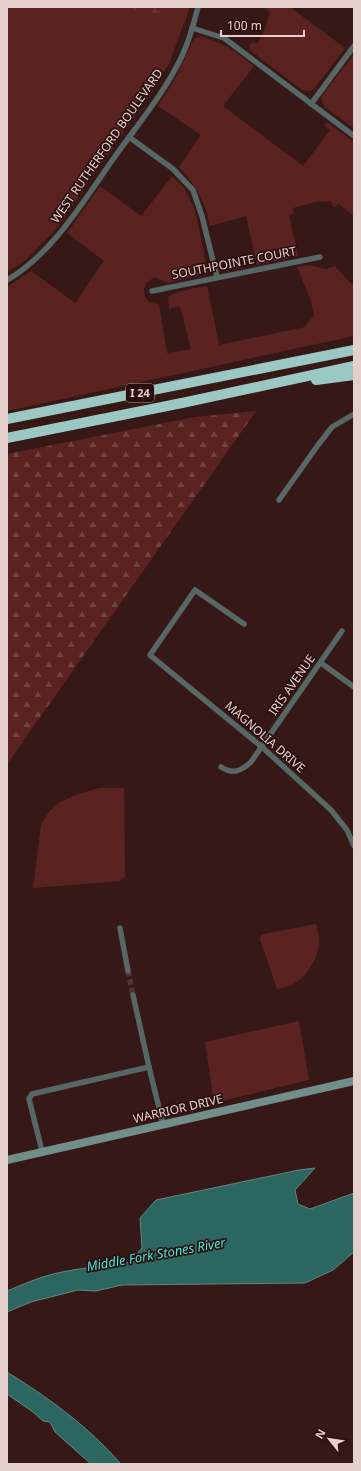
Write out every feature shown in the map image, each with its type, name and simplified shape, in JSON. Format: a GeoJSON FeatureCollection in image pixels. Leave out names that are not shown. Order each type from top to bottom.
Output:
{"type":"FeatureCollection","features":[{"type":"Feature","properties":{"kind":"highway"},"geometry":{"type":"LineString","coordinates":[[273,367],[354,346]]}},
{"type":"Feature","properties":{"kind":"highway","name":"I 24"},"geometry":{"type":"LineString","coordinates":[[7,419],[354,350]]}},
{"type":"Feature","properties":{"kind":"highway","name":"I 24"},"geometry":{"type":"LineString","coordinates":[[7,438],[354,366]]}},
{"type":"Feature","properties":{"kind":"highway"},"geometry":{"type":"LineString","coordinates":[[278,382],[327,379],[354,375]]}},
{"type":"Feature","properties":{"kind":"street","name":"WEST RUTHERFORD BOULEVARD"},"geometry":{"type":"LineString","coordinates":[[7,280],[22,272],[46,249],[64,227],[160,94],[182,56],[198,7]]}},
{"type":"Feature","properties":{"kind":"street"},"geometry":{"type":"LineString","coordinates":[[192,28],[224,38],[354,136]]}},
{"type":"Feature","properties":{"kind":"street"},"geometry":{"type":"LineString","coordinates":[[311,104],[354,46]]}},
{"type":"Feature","properties":{"kind":"street"},"geometry":{"type":"LineString","coordinates":[[129,137],[173,169],[193,190],[202,216],[216,277]]}},
{"type":"Feature","properties":{"kind":"street","name":"SOUTHPOINTE COURT"},"geometry":{"type":"LineString","coordinates":[[152,291],[320,257]]}},
{"type":"Feature","properties":{"kind":"street"},"geometry":{"type":"LineString","coordinates":[[279,500],[332,427],[354,414]]}},
{"type":"Feature","properties":{"kind":"street","name":"MAGNOLIA DRIVE"},"geometry":{"type":"LineString","coordinates":[[244,624],[195,590],[150,656],[262,747],[331,810],[347,830],[354,846]]}},
{"type":"Feature","properties":{"kind":"street","name":"IRIS AVENUE"},"geometry":{"type":"LineString","coordinates":[[221,767],[230,772],[236,772],[243,770],[251,762],[342,631]]}},
{"type":"Feature","properties":{"kind":"street"},"geometry":{"type":"LineString","coordinates":[[321,663],[354,687]]}},
{"type":"Feature","properties":{"kind":"street"},"geometry":{"type":"LineString","coordinates":[[120,928],[128,971]]}},
{"type":"Feature","properties":{"kind":"street"},"geometry":{"type":"LineString","coordinates":[[134,995],[162,1124]]}},
{"type":"Feature","properties":{"kind":"street"},"geometry":{"type":"LineString","coordinates":[[42,1151],[29,1099],[32,1094],[149,1067]]}},
{"type":"Feature","properties":{"kind":"street","name":"WARRIOR DRIVE"},"geometry":{"type":"LineString","coordinates":[[7,1160],[354,1081]]}},
{"type":"Feature","properties":{"kind":"green space"},"geometry":{"type":"Polygon","coordinates":[[[7,7],[190,7],[169,64],[133,119],[56,229],[27,259],[7,272],[7,7]]]}},
{"type":"Feature","properties":{"kind":"green space"},"geometry":{"type":"Polygon","coordinates":[[[7,7],[14,7],[10,17],[10,31],[7,30],[7,7]]]}},
{"type":"Feature","properties":{"kind":"green space"},"geometry":{"type":"Polygon","coordinates":[[[128,7],[177,8],[158,13],[132,10],[128,7]]]}},
{"type":"Feature","properties":{"kind":"green space"},"geometry":{"type":"Polygon","coordinates":[[[262,7],[290,7],[345,48],[314,89],[310,91],[302,90],[250,50],[249,46],[253,42],[257,44],[262,36],[270,13],[267,9],[262,7]]]}},
{"type":"Feature","properties":{"kind":"green space"},"geometry":{"type":"Polygon","coordinates":[[[201,36],[228,47],[254,66],[223,106],[303,166],[330,130],[324,126],[327,122],[354,142],[354,216],[339,204],[335,207],[332,205],[331,201],[315,202],[293,208],[294,213],[289,215],[298,256],[257,265],[246,216],[210,226],[199,194],[191,181],[179,167],[201,135],[158,106],[176,77],[194,39],[201,36]]]}},
{"type":"Feature","properties":{"kind":"green space"},"geometry":{"type":"Polygon","coordinates":[[[354,54],[354,128],[325,107],[322,102],[322,96],[354,54]]]}},
{"type":"Feature","properties":{"kind":"green space"},"geometry":{"type":"Polygon","coordinates":[[[172,176],[184,188],[195,210],[207,268],[200,275],[168,283],[155,277],[147,282],[144,289],[145,297],[150,303],[159,304],[167,353],[191,349],[180,306],[169,309],[168,297],[177,293],[207,286],[219,345],[305,327],[314,315],[310,298],[297,267],[310,265],[326,269],[335,266],[354,287],[354,336],[7,411],[7,287],[31,271],[75,303],[104,261],[67,233],[100,186],[141,216],[172,176]]]}},
{"type":"Feature","properties":{"kind":"green space"},"geometry":{"type":"Polygon","coordinates":[[[256,411],[7,764],[7,454],[195,417],[256,411]]]}},
{"type":"Feature","properties":{"kind":"green space"},"geometry":{"type":"Polygon","coordinates":[[[99,788],[124,788],[125,876],[120,881],[33,888],[41,824],[49,812],[58,803],[76,795],[99,788]]]}},
{"type":"Feature","properties":{"kind":"green space"},"geometry":{"type":"Polygon","coordinates":[[[316,924],[319,946],[312,965],[296,983],[277,989],[260,939],[261,936],[264,934],[316,924]]]}},
{"type":"Feature","properties":{"kind":"green space"},"geometry":{"type":"Polygon","coordinates":[[[299,1021],[309,1080],[214,1103],[205,1042],[299,1021]]]}},
{"type":"Feature","properties":{"kind":"water","name":"Middle Fork Stones River"},"geometry":{"type":"Polygon","coordinates":[[[315,1168],[295,1190],[298,1204],[310,1209],[354,1193],[354,1252],[333,1270],[305,1283],[122,1285],[96,1291],[78,1290],[31,1302],[7,1312],[7,1291],[24,1284],[62,1272],[129,1262],[142,1248],[140,1218],[156,1200],[315,1168]]]}},
{"type":"Feature","properties":{"kind":"water"},"geometry":{"type":"Polygon","coordinates":[[[7,1372],[38,1392],[82,1425],[109,1450],[121,1464],[91,1464],[55,1432],[50,1422],[43,1421],[33,1412],[7,1394],[7,1372]]]}},
{"type":"Feature","properties":{"kind":"tunnel"},"geometry":{"type":"LineString","coordinates":[[128,971],[133,995]]}}]}
